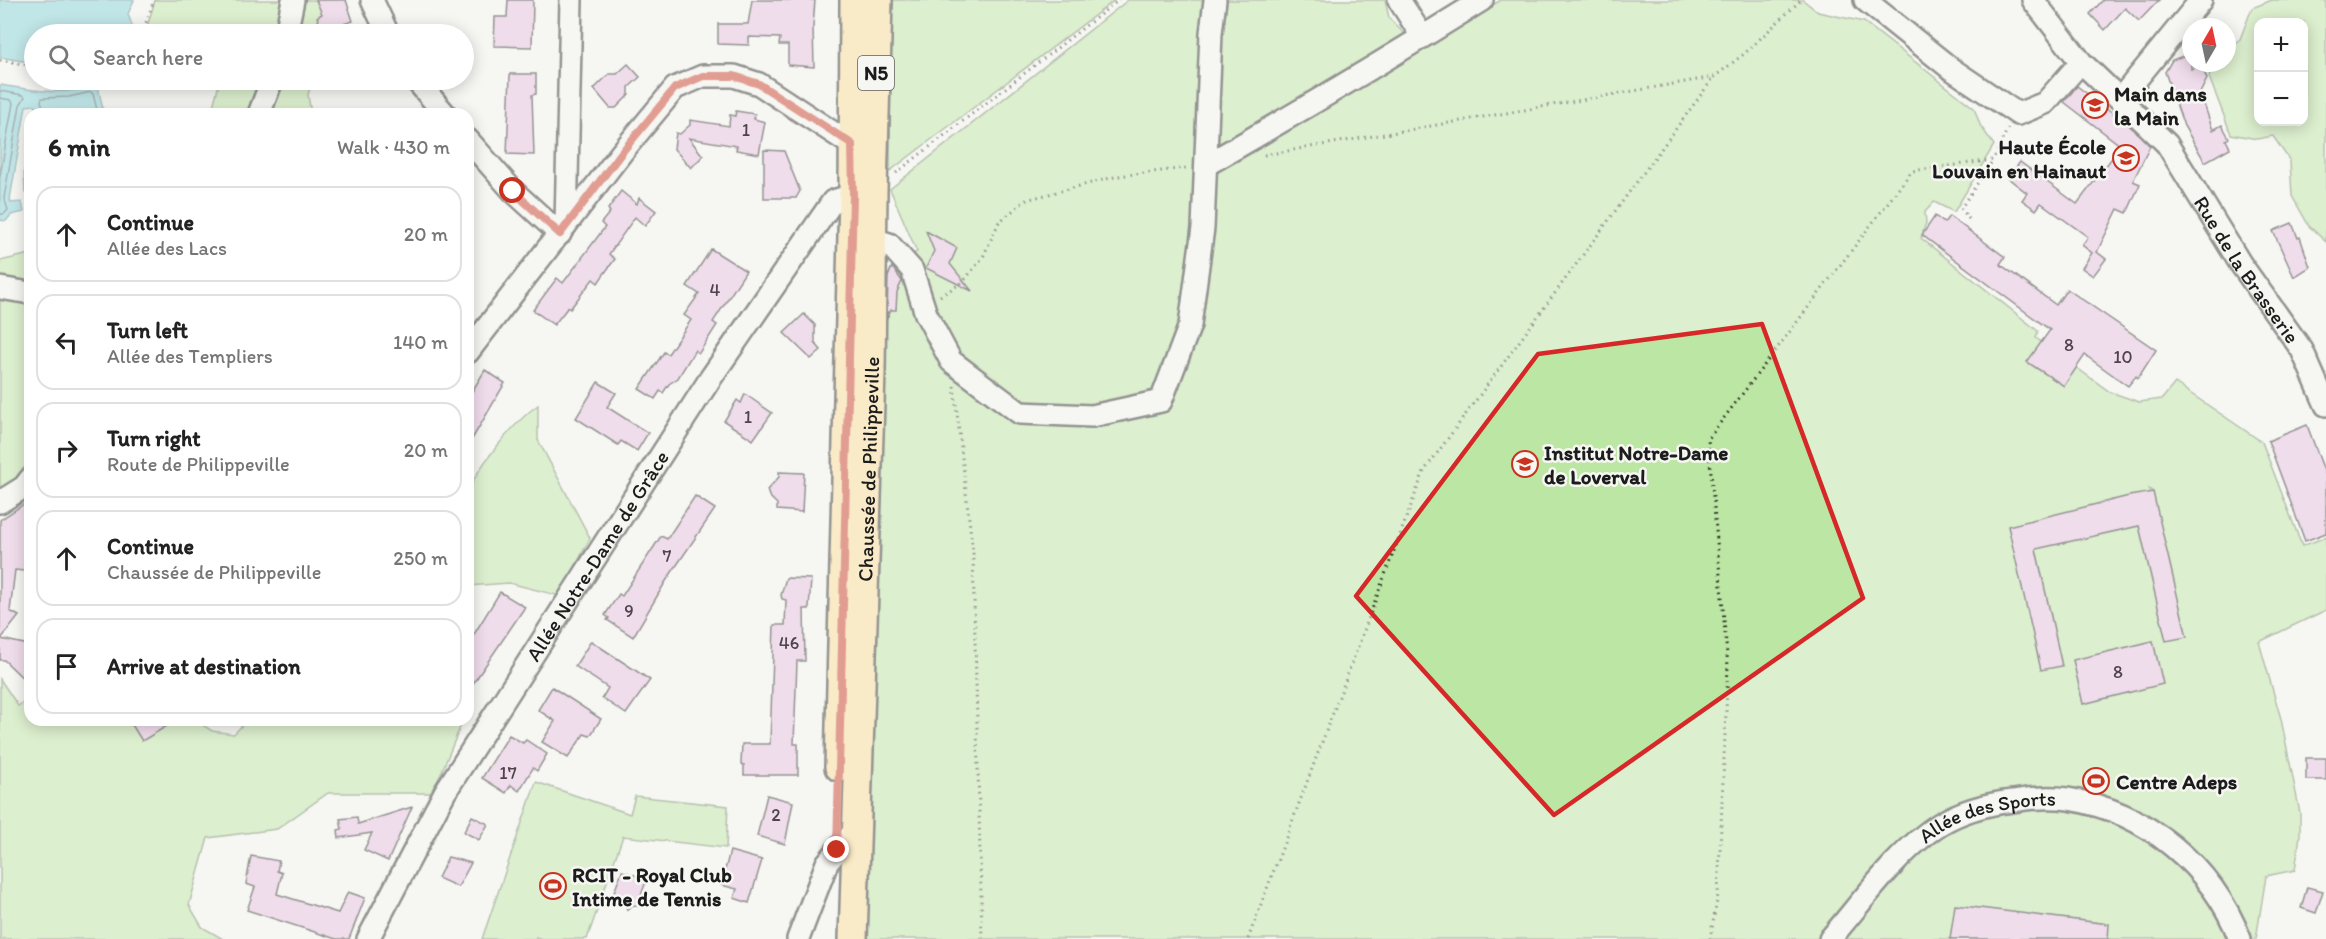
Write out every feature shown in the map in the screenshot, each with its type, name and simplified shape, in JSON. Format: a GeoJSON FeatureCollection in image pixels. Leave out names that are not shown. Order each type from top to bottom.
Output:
{"type":"FeatureCollection","features":[{"type":"Feature","properties":{"kind":"main road","name":"Chaussée de Philippeville"},"geometry":{"type":"LineString","coordinates":[[853,939],[873,239],[866,195],[854,0]]}},
{"type":"Feature","properties":{"kind":"main road","name":"Chaussée de Philippeville"},"geometry":{"type":"LineString","coordinates":[[863,145],[878,0]]}},
{"type":"Feature","properties":{"kind":"main road","name":"Chaussée de Philippeville"},"geometry":{"type":"LineString","coordinates":[[835,939],[866,195]]}},
{"type":"Feature","properties":{"kind":"street"},"geometry":{"type":"LineString","coordinates":[[288,24],[293,0]]}},
{"type":"Feature","properties":{"kind":"street"},"geometry":{"type":"LineString","coordinates":[[372,0],[383,24]]}},
{"type":"Feature","properties":{"kind":"street"},"geometry":{"type":"LineString","coordinates":[[563,230],[571,0]]}},
{"type":"Feature","properties":{"kind":"street"},"geometry":{"type":"LineString","coordinates":[[873,239],[889,244],[912,270],[926,314],[951,361],[1020,413],[1092,416],[1161,401],[1190,325],[1203,228],[1211,33],[1215,0]]}},
{"type":"Feature","properties":{"kind":"street"},"geometry":{"type":"LineString","coordinates":[[1399,0],[1422,36]]}},
{"type":"Feature","properties":{"kind":"street"},"geometry":{"type":"LineString","coordinates":[[1206,165],[1341,87],[1482,0]]}},
{"type":"Feature","properties":{"kind":"street"},"geometry":{"type":"LineString","coordinates":[[1865,0],[1950,68],[2018,114],[2045,103],[2081,62]]}},
{"type":"Feature","properties":{"kind":"street","name":"Rue de la Brasserie"},"geometry":{"type":"LineString","coordinates":[[2033,0],[2081,62],[2167,144],[2240,263],[2302,350],[2326,405]]}},
{"type":"Feature","properties":{"kind":"street"},"geometry":{"type":"LineString","coordinates":[[2121,98],[2197,5]]}},
{"type":"Feature","properties":{"kind":"street"},"geometry":{"type":"LineString","coordinates":[[474,344],[622,152],[675,88],[703,76],[734,76],[759,84],[863,145]]}},
{"type":"Feature","properties":{"kind":"street"},"geometry":{"type":"LineString","coordinates":[[261,108],[268,90]]}},
{"type":"Feature","properties":{"kind":"street"},"geometry":{"type":"LineString","coordinates":[[425,90],[441,108]]}},
{"type":"Feature","properties":{"kind":"street"},"geometry":{"type":"LineString","coordinates":[[474,147],[513,191],[563,230]]}},
{"type":"Feature","properties":{"kind":"street","name":"Allée Notre-Dame de Grâce"},"geometry":{"type":"LineString","coordinates":[[368,939],[445,792],[710,380],[833,201],[866,195]]}},
{"type":"Feature","properties":{"kind":"street"},"geometry":{"type":"LineString","coordinates":[[0,288],[24,292]]}},
{"type":"Feature","properties":{"kind":"street"},"geometry":{"type":"LineString","coordinates":[[0,502],[24,487]]}},
{"type":"Feature","properties":{"kind":"street","name":"Allée des Sports"},"geometry":{"type":"LineString","coordinates":[[1830,939],[1904,854],[1937,826],[1961,813],[1982,806],[2048,797],[2085,803],[2106,810],[2153,831],[2173,845],[2214,889],[2232,918],[2240,939]]}},
{"type":"Feature","properties":{"kind":"street"},"geometry":{"type":"LineString","coordinates":[[798,939],[827,863],[855,830]]}},
{"type":"Feature","properties":{"kind":"path"},"geometry":{"type":"LineString","coordinates":[[146,24],[154,0]]}},
{"type":"Feature","properties":{"kind":"path"},"geometry":{"type":"LineString","coordinates":[[866,195],[989,103],[1119,0]]}},
{"type":"Feature","properties":{"kind":"path"},"geometry":{"type":"LineString","coordinates":[[1248,939],[1424,471],[1714,77],[1744,54],[1800,0]]}},
{"type":"Feature","properties":{"kind":"path"},"geometry":{"type":"LineString","coordinates":[[0,60],[24,64]]}},
{"type":"Feature","properties":{"kind":"path"},"geometry":{"type":"LineString","coordinates":[[1253,157],[1714,77]]}},
{"type":"Feature","properties":{"kind":"path"},"geometry":{"type":"LineString","coordinates":[[1969,219],[1961,208],[1994,160],[2008,129],[2018,114]]}},
{"type":"Feature","properties":{"kind":"path"},"geometry":{"type":"LineString","coordinates":[[1710,939],[1718,895],[1728,666],[1708,439],[1912,171],[1994,160]]}},
{"type":"Feature","properties":{"kind":"path"},"geometry":{"type":"LineString","coordinates":[[921,301],[939,296],[963,282],[983,257],[999,222],[1026,200],[1118,176],[1206,165]]}},
{"type":"Feature","properties":{"kind":"path"},"geometry":{"type":"LineString","coordinates":[[951,361],[973,555],[982,939]]}},
{"type":"Feature","properties":{"kind":"highlighted area"},"geometry":{"type":"Polygon","coordinates":[[[1762,324],[1863,598],[1554,815],[1356,596],[1538,354],[1762,324]]]}},
{"type":"Feature","properties":{"kind":"green space"},"geometry":{"type":"Polygon","coordinates":[[[155,0],[336,0],[339,24],[148,24],[155,0]]]}},
{"type":"Feature","properties":{"kind":"green space"},"geometry":{"type":"Polygon","coordinates":[[[891,0],[1115,0],[890,171],[891,0]]]}},
{"type":"Feature","properties":{"kind":"green space","name":"Institut Notre-Dame de Loverval"},"geometry":{"type":"Polygon","coordinates":[[[1128,0],[1385,0],[1389,18],[1415,45],[1441,36],[1501,0],[1803,0],[1818,12],[1864,22],[1974,108],[1980,125],[1994,145],[1954,212],[1934,202],[1925,212],[1926,223],[1921,238],[2038,331],[2036,338],[2110,392],[2139,402],[2162,399],[2175,383],[2262,442],[2302,546],[2326,537],[2326,610],[2259,642],[2281,719],[2300,813],[2300,836],[2295,870],[2266,876],[2256,939],[868,939],[884,286],[892,266],[917,252],[890,189],[1128,0]],[[2149,489],[2173,581],[2152,491],[2149,489]]]}},
{"type":"Feature","properties":{"kind":"green space"},"geometry":{"type":"Polygon","coordinates":[[[2272,0],[2326,0],[2326,242],[2309,226],[2292,196],[2290,161],[2273,136],[2257,139],[2231,134],[2209,77],[2211,72],[2236,72],[2236,42],[2240,39],[2252,8],[2272,0]]]}},
{"type":"Feature","properties":{"kind":"green space"},"geometry":{"type":"Polygon","coordinates":[[[217,90],[309,90],[310,108],[213,108],[217,90]]]}},
{"type":"Feature","properties":{"kind":"green space"},"geometry":{"type":"Polygon","coordinates":[[[24,255],[24,496],[0,502],[0,261],[24,255]]]}},
{"type":"Feature","properties":{"kind":"green space"},"geometry":{"type":"Polygon","coordinates":[[[538,405],[538,440],[590,538],[560,596],[509,583],[474,586],[474,480],[486,460],[538,405]]]}},
{"type":"Feature","properties":{"kind":"green space"},"geometry":{"type":"Polygon","coordinates":[[[0,679],[18,706],[24,702],[24,726],[204,726],[212,731],[234,734],[241,726],[461,726],[433,793],[328,793],[277,829],[208,838],[189,905],[202,927],[223,939],[0,939],[0,679]]]}},
{"type":"Feature","properties":{"kind":"green space","name":"RCIT - Royal Club Intime de Tennis"},"geometry":{"type":"Polygon","coordinates":[[[536,782],[630,814],[635,796],[728,806],[726,848],[623,836],[587,939],[536,937],[535,939],[482,939],[536,782]]]}},
{"type":"Feature","properties":{"kind":"water"},"geometry":{"type":"Polygon","coordinates":[[[0,0],[134,0],[128,14],[132,24],[24,24],[24,61],[0,57],[0,0]]]}},
{"type":"Feature","properties":{"kind":"water"},"geometry":{"type":"Polygon","coordinates":[[[0,85],[24,90],[99,90],[103,108],[36,108],[35,105],[24,108],[10,199],[11,203],[22,202],[24,212],[11,215],[6,221],[0,220],[0,85]]]}},
{"type":"Feature","properties":{"kind":"building"},"geometry":{"type":"Polygon","coordinates":[[[316,0],[346,0],[353,21],[344,24],[320,24],[317,17],[322,14],[316,0]]]}},
{"type":"Feature","properties":{"kind":"building"},"geometry":{"type":"Polygon","coordinates":[[[508,0],[533,0],[532,47],[494,46],[495,17],[507,17],[508,0]]]}},
{"type":"Feature","properties":{"kind":"building"},"geometry":{"type":"Polygon","coordinates":[[[752,0],[815,0],[814,67],[788,65],[788,45],[779,45],[780,38],[749,37],[749,45],[718,44],[718,24],[748,24],[752,0]]]}},
{"type":"Feature","properties":{"kind":"building"},"geometry":{"type":"Polygon","coordinates":[[[2103,0],[2159,0],[2139,21],[2125,8],[2105,30],[2090,14],[2103,0]]]}},
{"type":"Feature","properties":{"kind":"building"},"geometry":{"type":"Polygon","coordinates":[[[2182,56],[2182,72],[2204,72],[2207,79],[2200,93],[2213,130],[2222,125],[2229,138],[2226,140],[2230,148],[2205,162],[2184,126],[2165,72],[2172,60],[2182,56]]]}},
{"type":"Feature","properties":{"kind":"building"},"geometry":{"type":"Polygon","coordinates":[[[628,64],[640,77],[629,87],[629,95],[616,108],[610,108],[594,89],[609,74],[617,74],[628,64]]]}},
{"type":"Feature","properties":{"kind":"building"},"geometry":{"type":"Polygon","coordinates":[[[510,74],[536,74],[536,94],[532,95],[534,155],[507,154],[510,74]]]}},
{"type":"Feature","properties":{"kind":"building"},"geometry":{"type":"Polygon","coordinates":[[[2077,86],[2130,126],[2150,146],[2133,181],[2140,184],[2127,213],[2118,209],[2097,252],[2106,259],[2093,276],[2082,268],[2092,253],[2082,245],[2088,237],[2041,203],[2036,210],[2022,200],[2027,193],[2008,178],[2020,162],[2077,204],[2121,146],[2064,102],[2077,86]]]}},
{"type":"Feature","properties":{"kind":"building"},"geometry":{"type":"Polygon","coordinates":[[[736,111],[755,114],[754,119],[765,122],[759,154],[736,150],[737,146],[689,138],[703,156],[691,168],[674,149],[676,133],[680,134],[690,125],[690,120],[729,126],[730,115],[735,116],[736,111]]]}},
{"type":"Feature","properties":{"kind":"building"},"geometry":{"type":"Polygon","coordinates":[[[764,150],[784,151],[800,191],[796,198],[764,198],[764,150]]]}},
{"type":"Feature","properties":{"kind":"building"},"geometry":{"type":"Polygon","coordinates":[[[621,191],[637,204],[639,198],[656,211],[645,226],[635,217],[609,254],[615,259],[598,283],[593,279],[570,309],[568,307],[554,325],[533,310],[557,278],[563,283],[605,227],[601,223],[610,212],[608,209],[621,191]]]}},
{"type":"Feature","properties":{"kind":"building"},"geometry":{"type":"Polygon","coordinates":[[[1935,216],[1944,223],[1949,216],[2005,257],[2000,264],[2056,305],[2067,289],[2156,350],[2138,378],[2136,376],[2128,386],[2085,355],[2064,386],[2027,362],[2050,330],[1922,235],[1935,216]]]}},
{"type":"Feature","properties":{"kind":"building"},"geometry":{"type":"Polygon","coordinates":[[[2292,223],[2298,238],[2300,237],[2310,267],[2294,277],[2273,231],[2292,223]]]}},
{"type":"Feature","properties":{"kind":"building"},"geometry":{"type":"Polygon","coordinates":[[[926,231],[957,248],[950,264],[972,291],[926,268],[934,251],[926,231]]]}},
{"type":"Feature","properties":{"kind":"building"},"geometry":{"type":"Polygon","coordinates":[[[711,249],[746,271],[713,322],[717,325],[699,353],[695,350],[678,378],[669,384],[663,393],[660,391],[655,399],[639,389],[664,352],[668,354],[691,320],[684,315],[699,294],[687,286],[711,249]]]}},
{"type":"Feature","properties":{"kind":"building"},"geometry":{"type":"Polygon","coordinates":[[[892,267],[902,281],[897,292],[896,310],[891,310],[887,318],[888,277],[892,267]]]}},
{"type":"Feature","properties":{"kind":"building"},"geometry":{"type":"Polygon","coordinates":[[[804,314],[815,325],[815,343],[821,350],[811,359],[784,333],[804,314]]]}},
{"type":"Feature","properties":{"kind":"building"},"geometry":{"type":"Polygon","coordinates":[[[485,370],[505,383],[474,436],[474,388],[485,370]]]}},
{"type":"Feature","properties":{"kind":"building"},"geometry":{"type":"Polygon","coordinates":[[[598,382],[616,393],[607,407],[648,433],[637,451],[621,441],[618,445],[576,418],[598,382]]]}},
{"type":"Feature","properties":{"kind":"building"},"geometry":{"type":"Polygon","coordinates":[[[745,394],[772,413],[753,440],[724,421],[737,400],[741,403],[745,394]]]}},
{"type":"Feature","properties":{"kind":"building"},"geometry":{"type":"Polygon","coordinates":[[[2307,425],[2326,476],[2326,533],[2305,541],[2268,441],[2307,425]]]}},
{"type":"Feature","properties":{"kind":"building"},"geometry":{"type":"Polygon","coordinates":[[[779,472],[804,473],[802,512],[777,510],[777,504],[769,496],[767,490],[779,477],[779,472]]]}},
{"type":"Feature","properties":{"kind":"building"},"geometry":{"type":"Polygon","coordinates":[[[2153,492],[2187,637],[2166,641],[2139,526],[2036,549],[2062,666],[2041,670],[2008,526],[2153,492]]]}},
{"type":"Feature","properties":{"kind":"building"},"geometry":{"type":"Polygon","coordinates":[[[695,496],[715,509],[666,581],[633,637],[607,620],[609,618],[605,615],[619,594],[622,596],[661,536],[667,539],[695,496]]]}},
{"type":"Feature","properties":{"kind":"building"},"geometry":{"type":"Polygon","coordinates":[[[24,504],[24,571],[15,570],[10,611],[19,616],[1,639],[24,644],[24,679],[4,660],[0,660],[0,520],[24,504]]]}},
{"type":"Feature","properties":{"kind":"building"},"geometry":{"type":"Polygon","coordinates":[[[786,578],[811,579],[809,609],[804,609],[805,661],[797,661],[794,744],[798,744],[798,775],[744,775],[744,765],[741,764],[742,744],[770,744],[774,625],[785,625],[786,600],[782,599],[781,595],[786,578]]]}},
{"type":"Feature","properties":{"kind":"building"},"geometry":{"type":"Polygon","coordinates":[[[500,592],[525,607],[474,682],[474,634],[500,592]]]}},
{"type":"Feature","properties":{"kind":"building"},"geometry":{"type":"Polygon","coordinates":[[[591,641],[650,680],[626,714],[602,698],[608,688],[575,666],[591,641]]]}},
{"type":"Feature","properties":{"kind":"building"},"geometry":{"type":"Polygon","coordinates":[[[2153,641],[2163,684],[2083,704],[2073,660],[2153,641]]]}},
{"type":"Feature","properties":{"kind":"building"},"geometry":{"type":"Polygon","coordinates":[[[552,687],[601,719],[590,736],[584,734],[568,758],[542,742],[555,721],[538,710],[552,687]]]}},
{"type":"Feature","properties":{"kind":"building"},"geometry":{"type":"Polygon","coordinates":[[[133,726],[167,726],[142,741],[133,726]]]}},
{"type":"Feature","properties":{"kind":"building"},"geometry":{"type":"Polygon","coordinates":[[[509,735],[523,743],[526,740],[547,754],[537,771],[533,768],[519,791],[511,785],[506,793],[482,778],[509,735]]]}},
{"type":"Feature","properties":{"kind":"building"},"geometry":{"type":"Polygon","coordinates":[[[2306,758],[2326,758],[2326,780],[2306,780],[2306,758]]]}},
{"type":"Feature","properties":{"kind":"building"},"geometry":{"type":"Polygon","coordinates":[[[767,795],[793,802],[785,844],[757,836],[767,795]]]}},
{"type":"Feature","properties":{"kind":"building"},"geometry":{"type":"Polygon","coordinates":[[[412,807],[388,861],[364,850],[372,833],[339,838],[338,830],[342,829],[340,819],[357,817],[358,824],[412,807]]]}},
{"type":"Feature","properties":{"kind":"building"},"geometry":{"type":"Polygon","coordinates":[[[472,816],[488,824],[479,840],[464,832],[472,816]]]}},
{"type":"Feature","properties":{"kind":"building"},"geometry":{"type":"Polygon","coordinates":[[[730,851],[762,860],[749,903],[734,898],[737,889],[721,885],[730,851]]]}},
{"type":"Feature","properties":{"kind":"building"},"geometry":{"type":"Polygon","coordinates":[[[251,856],[279,861],[277,871],[282,873],[277,894],[338,913],[348,892],[365,898],[349,939],[336,939],[247,910],[255,887],[246,884],[251,856]]]}},
{"type":"Feature","properties":{"kind":"building"},"geometry":{"type":"Polygon","coordinates":[[[448,857],[471,863],[458,887],[438,878],[448,857]]]}},
{"type":"Feature","properties":{"kind":"building"},"geometry":{"type":"Polygon","coordinates":[[[622,871],[647,879],[637,906],[633,905],[627,910],[625,902],[614,898],[613,895],[622,871]]]}},
{"type":"Feature","properties":{"kind":"building"},"geometry":{"type":"Polygon","coordinates":[[[2307,887],[2323,891],[2316,913],[2301,908],[2307,887]]]}},
{"type":"Feature","properties":{"kind":"building"},"geometry":{"type":"Polygon","coordinates":[[[1955,905],[2109,924],[2108,939],[1950,939],[1955,905]]]}},
{"type":"Feature","properties":{"kind":"place","name":"Main dans la Main"},"geometry":{"type":"Point","coordinates":[2095,105]}},
{"type":"Feature","properties":{"kind":"place","name":"Haute École Louvain en Hainaut"},"geometry":{"type":"Point","coordinates":[2126,158]}},
{"type":"Feature","properties":{"kind":"place","name":"Institut Notre-Dame de Loverval"},"geometry":{"type":"Point","coordinates":[1525,464]}},
{"type":"Feature","properties":{"kind":"place","name":"Centre Adeps"},"geometry":{"type":"Point","coordinates":[2096,781]}},
{"type":"Feature","properties":{"kind":"place","name":"RCIT - Royal Club Intime de Tennis"},"geometry":{"type":"Point","coordinates":[553,886]}},
{"type":"Feature","properties":{"kind":"route"},"geometry":{"type":"LineString","coordinates":[[513,191],[560,234],[622,152],[675,88],[703,76],[734,76],[759,84],[852,144],[853,195],[837,850]]}}]}
